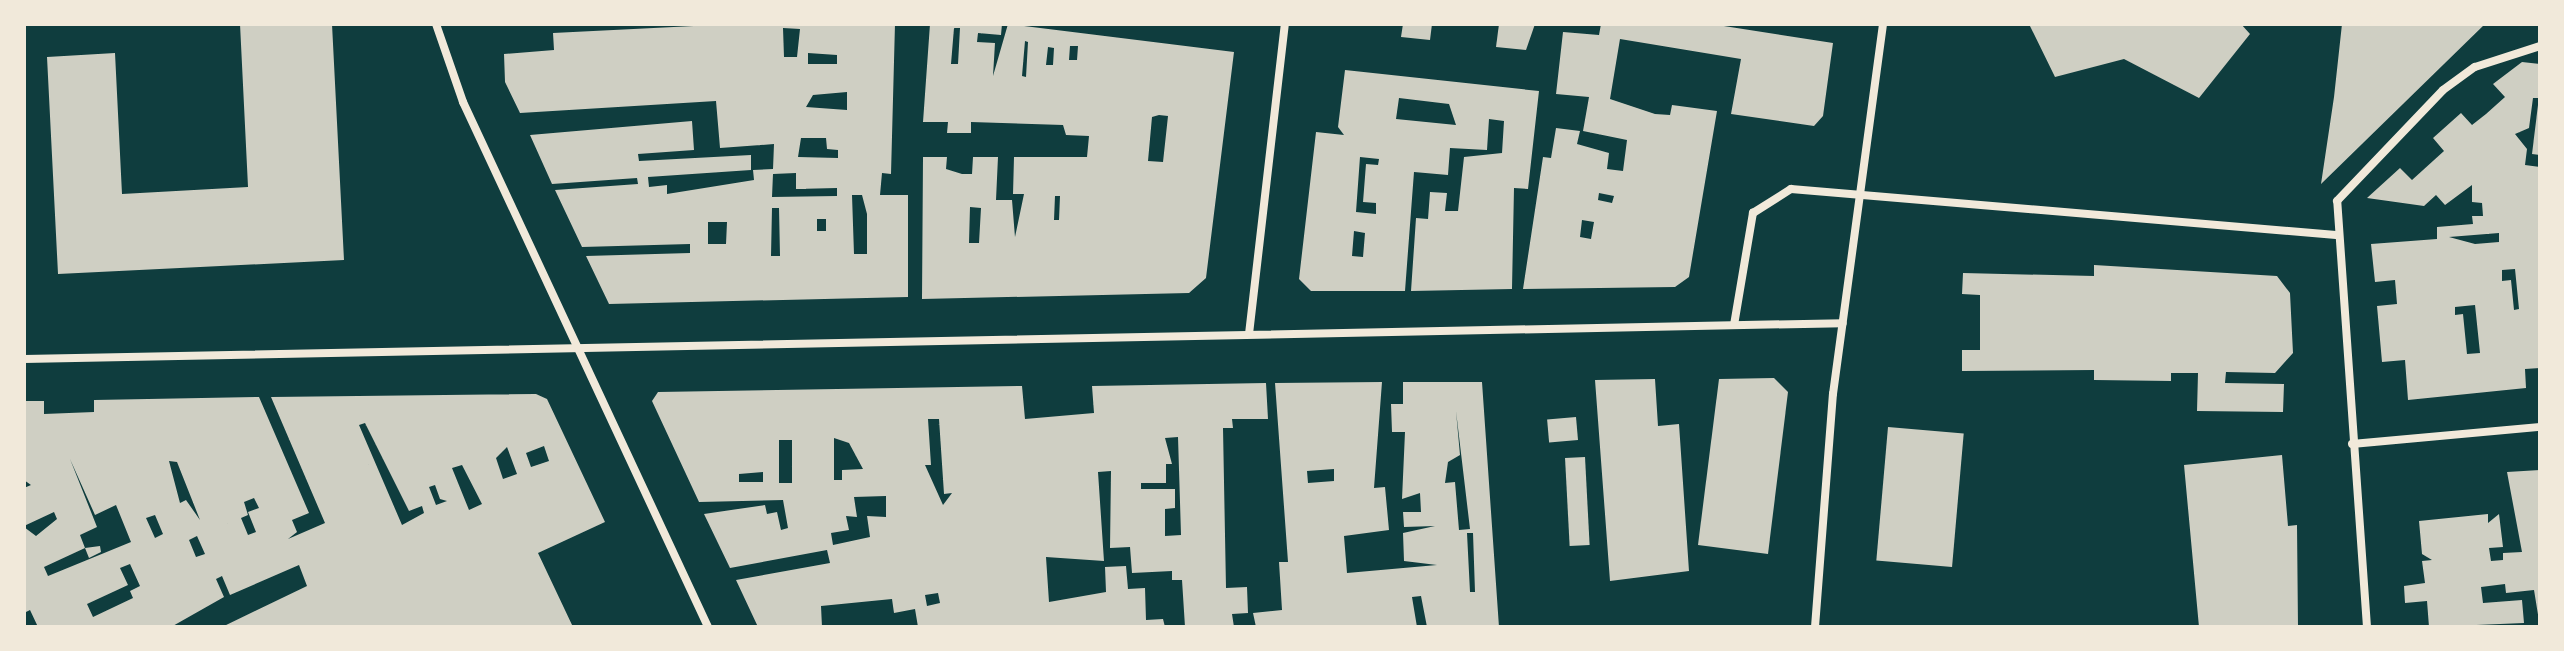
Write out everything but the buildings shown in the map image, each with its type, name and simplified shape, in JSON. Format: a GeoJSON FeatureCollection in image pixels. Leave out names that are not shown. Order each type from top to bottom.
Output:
{"type":"FeatureCollection","features":[{"type":"Feature","properties":{"kind":"street"},"geometry":{"type":"LineString","coordinates":[[436,24],[463,102],[708,627]]}},
{"type":"Feature","properties":{"kind":"street"},"geometry":{"type":"LineString","coordinates":[[1249,334],[1285,24]]}},
{"type":"Feature","properties":{"kind":"street"},"geometry":{"type":"LineString","coordinates":[[1815,627],[1843,323],[1863,192],[1883,24]]}},
{"type":"Feature","properties":{"kind":"street"},"geometry":{"type":"LineString","coordinates":[[2367,627],[2336,235],[2337,201],[2345,188],[2443,90],[2475,67],[2540,46]]}},
{"type":"Feature","properties":{"kind":"street"},"geometry":{"type":"LineString","coordinates":[[1734,325],[1753,213],[1791,189],[1863,192],[2336,235]]}},
{"type":"Feature","properties":{"kind":"street"},"geometry":{"type":"LineString","coordinates":[[24,359],[1843,323]]}},
{"type":"Feature","properties":{"kind":"street"},"geometry":{"type":"LineString","coordinates":[[2352,444],[2540,427]]}}]}
